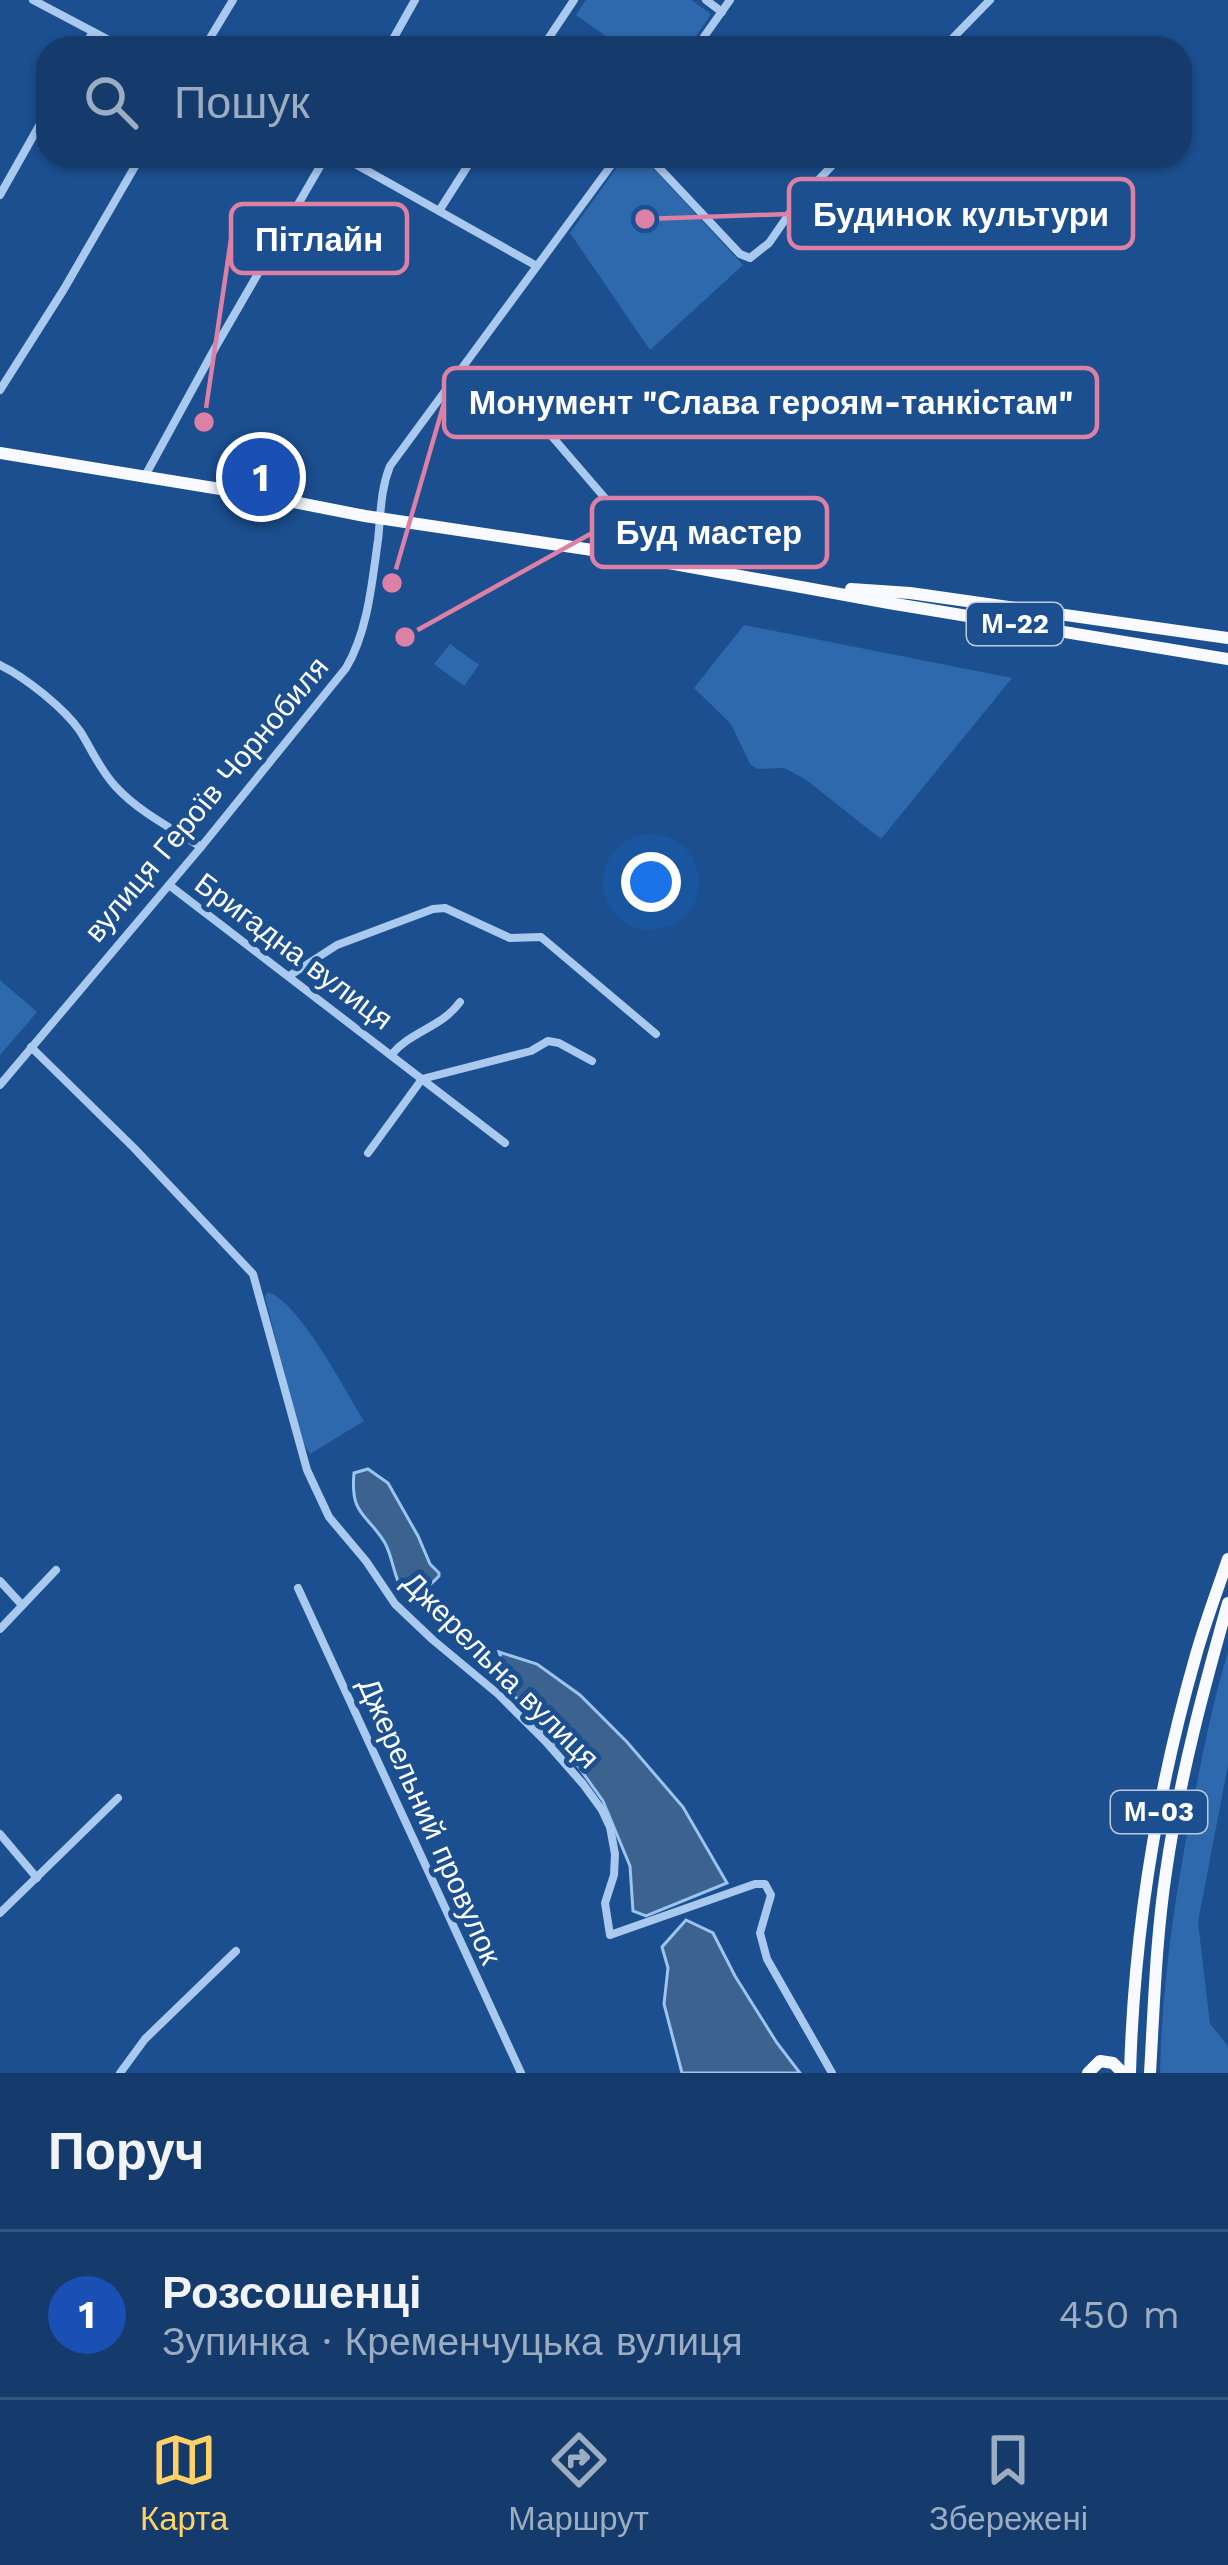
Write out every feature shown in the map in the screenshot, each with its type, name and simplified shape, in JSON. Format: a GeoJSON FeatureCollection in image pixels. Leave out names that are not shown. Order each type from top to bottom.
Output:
{"type":"FeatureCollection","features":[{"type":"Feature","properties":{"kind":"highway","name":"М-22"},"geometry":{"type":"LineString","coordinates":[[0,453],[1228,659]]}},
{"type":"Feature","properties":{"kind":"highway","name":"М-22"},"geometry":{"type":"LineString","coordinates":[[802,586],[910,592],[1228,638]]}},
{"type":"Feature","properties":{"kind":"highway","name":"М-03"},"geometry":{"type":"LineString","coordinates":[[1126,2073],[1139,1941],[1159,1812],[1196,1655],[1228,1559]]}},
{"type":"Feature","properties":{"kind":"highway","name":"М-03"},"geometry":{"type":"LineString","coordinates":[[1150,2073],[1166,1868],[1205,1682],[1228,1603]]}},
{"type":"Feature","properties":{"kind":"highway"},"geometry":{"type":"LineString","coordinates":[[1088,2073],[1100,2061],[1113,2063],[1126,2073]]}},
{"type":"Feature","properties":{"kind":"street"},"geometry":{"type":"LineString","coordinates":[[34,0],[101,36]]}},
{"type":"Feature","properties":{"kind":"street"},"geometry":{"type":"LineString","coordinates":[[211,36],[233,0]]}},
{"type":"Feature","properties":{"kind":"street"},"geometry":{"type":"LineString","coordinates":[[395,36],[415,0]]}},
{"type":"Feature","properties":{"kind":"street"},"geometry":{"type":"LineString","coordinates":[[550,36],[574,0]]}},
{"type":"Feature","properties":{"kind":"street"},"geometry":{"type":"LineString","coordinates":[[706,0],[722,12]]}},
{"type":"Feature","properties":{"kind":"street"},"geometry":{"type":"LineString","coordinates":[[705,36],[730,0]]}},
{"type":"Feature","properties":{"kind":"street"},"geometry":{"type":"LineString","coordinates":[[955,36],[990,0]]}},
{"type":"Feature","properties":{"kind":"street"},"geometry":{"type":"LineString","coordinates":[[90,36],[93,32]]}},
{"type":"Feature","properties":{"kind":"street"},"geometry":{"type":"LineString","coordinates":[[0,195],[36,131]]}},
{"type":"Feature","properties":{"kind":"street"},"geometry":{"type":"LineString","coordinates":[[0,390],[134,168]]}},
{"type":"Feature","properties":{"kind":"street"},"geometry":{"type":"LineString","coordinates":[[145,476],[319,168]]}},
{"type":"Feature","properties":{"kind":"street"},"geometry":{"type":"LineString","coordinates":[[362,168],[536,266]]}},
{"type":"Feature","properties":{"kind":"street"},"geometry":{"type":"LineString","coordinates":[[439,211],[466,168]]}},
{"type":"Feature","properties":{"kind":"street","name":"вулиця Героїв Чорнобиля"},"geometry":{"type":"LineString","coordinates":[[0,1085],[201,847],[352,658],[362,633],[381,496],[390,466],[609,168]]}},
{"type":"Feature","properties":{"kind":"street"},"geometry":{"type":"LineString","coordinates":[[659,168],[740,254],[750,258],[770,243],[796,204],[830,168]]}},
{"type":"Feature","properties":{"kind":"street"},"geometry":{"type":"LineString","coordinates":[[537,419],[617,512],[623,527],[620,554]]}},
{"type":"Feature","properties":{"kind":"street"},"geometry":{"type":"LineString","coordinates":[[0,665],[31,685],[78,728],[120,793],[201,847]]}},
{"type":"Feature","properties":{"kind":"street","name":"Бригадна вулиця"},"geometry":{"type":"LineString","coordinates":[[169,885],[505,1143]]}},
{"type":"Feature","properties":{"kind":"street"},"geometry":{"type":"LineString","coordinates":[[289,976],[337,945],[445,908],[510,938],[542,937],[656,1034]]}},
{"type":"Feature","properties":{"kind":"street","name":"Бригадна вулиця"},"geometry":{"type":"LineString","coordinates":[[391,1055],[409,1036],[448,1017],[460,1002]]}},
{"type":"Feature","properties":{"kind":"street"},"geometry":{"type":"LineString","coordinates":[[368,1153],[422,1079],[531,1051],[548,1041],[592,1061]]}},
{"type":"Feature","properties":{"kind":"street","name":"Джерельна вулиця"},"geometry":{"type":"LineString","coordinates":[[31,1048],[254,1274],[307,1469],[329,1517],[395,1604],[514,1710],[602,1810],[615,1854],[605,1903],[610,1935],[765,1884],[771,1895],[760,1933],[767,1959],[832,2073]]}},
{"type":"Feature","properties":{"kind":"street"},"geometry":{"type":"LineString","coordinates":[[0,1629],[56,1570]]}},
{"type":"Feature","properties":{"kind":"street"},"geometry":{"type":"LineString","coordinates":[[0,1581],[22,1605]]}},
{"type":"Feature","properties":{"kind":"street","name":"Джерельний провулок"},"geometry":{"type":"LineString","coordinates":[[298,1588],[521,2073]]}},
{"type":"Feature","properties":{"kind":"street"},"geometry":{"type":"LineString","coordinates":[[0,1913],[118,1798]]}},
{"type":"Feature","properties":{"kind":"street"},"geometry":{"type":"LineString","coordinates":[[0,1834],[37,1878]]}},
{"type":"Feature","properties":{"kind":"street"},"geometry":{"type":"LineString","coordinates":[[120,2073],[145,2039],[236,1951]]}},
{"type":"Feature","properties":{"kind":"shaded area"},"geometry":{"type":"Polygon","coordinates":[[[586,0],[691,0],[711,14],[696,36],[606,36],[576,15],[586,0]]]}},
{"type":"Feature","properties":{"kind":"shaded area"},"geometry":{"type":"Polygon","coordinates":[[[616,168],[653,168],[743,265],[650,350],[570,233],[616,168]]]}},
{"type":"Feature","properties":{"kind":"shaded area"},"geometry":{"type":"Polygon","coordinates":[[[744,625],[1012,678],[881,839],[805,779],[784,768],[758,769],[750,764],[731,724],[694,688],[744,625]]]}},
{"type":"Feature","properties":{"kind":"shaded area"},"geometry":{"type":"Polygon","coordinates":[[[450,644],[479,665],[464,686],[434,664],[450,644]]]}},
{"type":"Feature","properties":{"kind":"shaded area"},"geometry":{"type":"Polygon","coordinates":[[[0,980],[37,1012],[0,1055],[0,980]]]}},
{"type":"Feature","properties":{"kind":"shaded area"},"geometry":{"type":"Polygon","coordinates":[[[268,1292],[308,1330],[364,1421],[310,1454],[301,1439],[265,1296],[268,1292]]]}},
{"type":"Feature","properties":{"kind":"shaded area"},"geometry":{"type":"Polygon","coordinates":[[[368,1469],[388,1483],[439,1573],[422,1589],[402,1590],[385,1543],[357,1506],[354,1473],[368,1469]]]}},
{"type":"Feature","properties":{"kind":"shaded area"},"geometry":{"type":"Polygon","coordinates":[[[499,1652],[537,1664],[580,1695],[627,1742],[683,1807],[727,1883],[646,1916],[633,1911],[630,1866],[603,1801],[514,1695],[499,1652]]]}},
{"type":"Feature","properties":{"kind":"shaded area"},"geometry":{"type":"Polygon","coordinates":[[[1228,1652],[1228,1765],[1198,1922],[1210,2024],[1228,2046],[1228,2073],[1160,2073],[1177,1894],[1206,1737],[1228,1652]]]}},
{"type":"Feature","properties":{"kind":"shaded area"},"geometry":{"type":"Polygon","coordinates":[[[686,1920],[713,1933],[735,1976],[800,2073],[682,2073],[664,2004],[668,1968],[662,1947],[686,1920]]]}},
{"type":"Feature","properties":{"kind":"place","name":"Будинок культури"},"geometry":{"type":"Point","coordinates":[645,219]}},
{"type":"Feature","properties":{"kind":"place","name":"Пітлайн"},"geometry":{"type":"Point","coordinates":[204,422]}},
{"type":"Feature","properties":{"kind":"place","name":"Розсошенці"},"geometry":{"type":"Point","coordinates":[261,477]}},
{"type":"Feature","properties":{"kind":"place","name":"Монумент \"Слава героям-танкістам\""},"geometry":{"type":"Point","coordinates":[392,583]}},
{"type":"Feature","properties":{"kind":"place","name":"Буд мастер"},"geometry":{"type":"Point","coordinates":[405,637]}}]}
